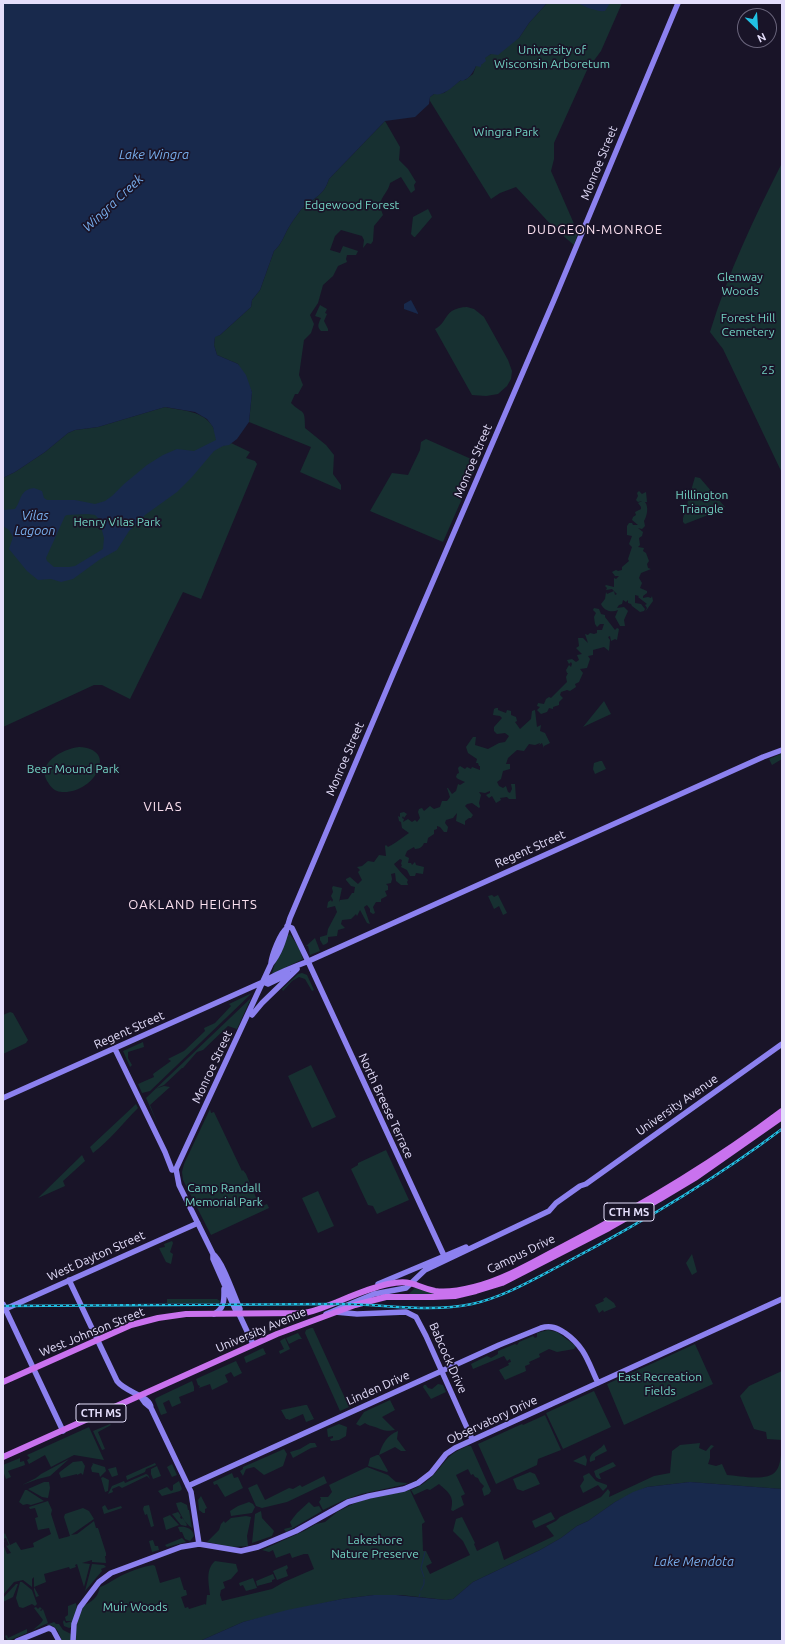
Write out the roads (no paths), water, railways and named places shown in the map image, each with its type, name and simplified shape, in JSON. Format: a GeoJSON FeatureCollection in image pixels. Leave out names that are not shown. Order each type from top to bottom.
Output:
{"type":"FeatureCollection","features":[{"type":"Feature","properties":{"kind":"main road","name":"Campus Drive"},"geometry":{"type":"LineString","coordinates":[[240,1314],[306,1313],[362,1292],[397,1283],[413,1283],[436,1291],[463,1289],[487,1283],[509,1274],[633,1209],[715,1159],[782,1111]]}},
{"type":"Feature","properties":{"kind":"main road","name":"Campus Drive"},"geometry":{"type":"LineString","coordinates":[[312,1321],[377,1298],[393,1296],[455,1296],[502,1283],[610,1228],[660,1199],[719,1162],[782,1117]]}},
{"type":"Feature","properties":{"kind":"main road","name":"West Johnson Street"},"geometry":{"type":"LineString","coordinates":[[3,1382],[32,1368],[138,1323],[158,1318],[186,1314],[240,1314]]}},
{"type":"Feature","properties":{"kind":"main road","name":"University Avenue"},"geometry":{"type":"LineString","coordinates":[[3,1457],[287,1329],[312,1321]]}},
{"type":"Feature","properties":{"kind":"street","name":"Monroe Street"},"geometry":{"type":"LineString","coordinates":[[176,1169],[281,946],[287,932],[287,927],[386,691],[554,300],[678,3]]}},
{"type":"Feature","properties":{"kind":"street","name":"Regent Street"},"geometry":{"type":"LineString","coordinates":[[3,1098],[115,1049],[271,977],[762,757],[782,746]]}},
{"type":"Feature","properties":{"kind":"street","name":"Regent Street"},"geometry":{"type":"LineString","coordinates":[[762,757],[782,750]]}},
{"type":"Feature","properties":{"kind":"street","name":"North Breese Terrace"},"geometry":{"type":"LineString","coordinates":[[287,927],[292,928],[445,1258]]}},
{"type":"Feature","properties":{"kind":"street","name":"Regent Street"},"geometry":{"type":"LineString","coordinates":[[263,982],[268,984],[278,980],[294,968]]}},
{"type":"Feature","properties":{"kind":"street"},"geometry":{"type":"LineString","coordinates":[[241,1030],[255,1010],[294,968]]}},
{"type":"Feature","properties":{"kind":"street"},"geometry":{"type":"LineString","coordinates":[[256,998],[264,996],[269,992],[275,987],[278,980]]}},
{"type":"Feature","properties":{"kind":"street","name":"University Avenue"},"geometry":{"type":"LineString","coordinates":[[362,1292],[525,1223],[554,1207],[574,1191],[586,1184],[782,1044]]}},
{"type":"Feature","properties":{"kind":"street"},"geometry":{"type":"LineString","coordinates":[[115,1049],[168,1160],[176,1169],[177,1179],[213,1254],[213,1258],[236,1311],[240,1314]]}},
{"type":"Feature","properties":{"kind":"street","name":"West Dayton Street"},"geometry":{"type":"LineString","coordinates":[[4,1307],[198,1223]]}},
{"type":"Feature","properties":{"kind":"street"},"geometry":{"type":"LineString","coordinates":[[213,1254],[217,1257],[240,1309],[240,1314],[253,1344]]}},
{"type":"Feature","properties":{"kind":"street","name":"University Avenue"},"geometry":{"type":"LineString","coordinates":[[312,1321],[351,1303],[381,1293],[404,1290],[423,1272],[445,1258]]}},
{"type":"Feature","properties":{"kind":"street"},"geometry":{"type":"LineString","coordinates":[[69,1280],[117,1381],[125,1389],[149,1401],[192,1496],[199,1544]]}},
{"type":"Feature","properties":{"kind":"street"},"geometry":{"type":"LineString","coordinates":[[213,1314],[220,1310],[224,1303],[224,1285]]}},
{"type":"Feature","properties":{"kind":"street","name":"Observatory Drive"},"geometry":{"type":"LineString","coordinates":[[73,1641],[74,1624],[80,1607],[102,1578],[116,1571],[169,1550],[199,1544],[241,1550],[250,1549],[296,1531],[348,1502],[404,1489],[418,1483],[431,1473],[452,1450],[472,1439],[782,1299]]}},
{"type":"Feature","properties":{"kind":"street"},"geometry":{"type":"LineString","coordinates":[[4,1307],[63,1430]]}},
{"type":"Feature","properties":{"kind":"street","name":"Babcock Drive"},"geometry":{"type":"LineString","coordinates":[[335,1312],[357,1314],[406,1312],[414,1315],[418,1319],[472,1439]]}},
{"type":"Feature","properties":{"kind":"street","name":"Linden Drive"},"geometry":{"type":"LineString","coordinates":[[188,1486],[499,1345],[545,1327],[557,1328],[576,1341],[585,1353],[598,1383]]}},
{"type":"Feature","properties":{"kind":"street"},"geometry":{"type":"LineString","coordinates":[[17,1641],[49,1628],[54,1630],[59,1641]]}},
{"type":"Feature","properties":{"kind":"water","name":"Lake Wingra"},"geometry":{"type":"Polygon","coordinates":[[[3,3],[547,3],[529,23],[519,38],[498,55],[491,54],[485,58],[486,61],[481,65],[481,67],[476,66],[467,79],[461,80],[441,94],[434,94],[430,97],[429,104],[415,117],[385,121],[329,179],[320,194],[300,211],[274,251],[260,290],[252,300],[251,307],[220,335],[215,337],[214,345],[217,355],[238,364],[246,375],[252,392],[249,422],[237,439],[229,445],[223,446],[214,451],[177,492],[145,515],[129,531],[117,550],[99,560],[73,579],[61,582],[51,579],[38,580],[27,571],[9,549],[13,537],[9,530],[3,526],[3,510],[15,509],[23,493],[34,488],[42,491],[44,498],[47,500],[75,500],[95,504],[105,501],[147,465],[163,455],[177,449],[194,451],[216,440],[213,427],[207,419],[195,412],[165,407],[98,427],[75,430],[68,433],[45,452],[15,472],[3,478],[3,3]],[[88,514],[65,516],[46,558],[47,561],[54,567],[75,566],[103,549],[104,538],[99,519],[95,515],[88,514]]]}},
{"type":"Feature","properties":{"kind":"water"},"geometry":{"type":"Polygon","coordinates":[[[578,3],[610,3],[605,11],[598,11],[578,3]]]}},
{"type":"Feature","properties":{"kind":"water"},"geometry":{"type":"Polygon","coordinates":[[[411,300],[418,314],[404,309],[404,304],[411,300]]]}},
{"type":"Feature","properties":{"kind":"water","name":"Lake Mendota"},"geometry":{"type":"Polygon","coordinates":[[[690,1482],[782,1489],[782,1641],[200,1641],[243,1622],[287,1610],[342,1599],[374,1595],[396,1595],[446,1600],[453,1599],[473,1582],[540,1550],[633,1492],[647,1487],[690,1482]]]}},
{"type":"Feature","properties":{"kind":"waterway"},"geometry":{"type":"LineString","coordinates":[[424,1577],[421,1568],[425,1552]]}},
{"type":"Feature","properties":{"kind":"waterway"},"geometry":{"type":"LineString","coordinates":[[421,1590],[424,1584],[424,1579]]}},
{"type":"Feature","properties":{"kind":"railway"},"geometry":{"type":"LineString","coordinates":[[3,1306],[356,1304],[439,1308],[472,1304],[496,1297],[519,1287],[620,1233],[702,1184],[782,1129]]}},
{"type":"Feature","properties":{"kind":"district","name":"DUDGEON-MONROE"},"geometry":{"type":"Point","coordinates":[595,230]}},
{"type":"Feature","properties":{"kind":"district","name":"VILAS"},"geometry":{"type":"Point","coordinates":[163,807]}},
{"type":"Feature","properties":{"kind":"district","name":"OAKLAND HEIGHTS"},"geometry":{"type":"Point","coordinates":[193,905]}},
{"type":"Feature","properties":{"kind":"park label","name":"University of Wisconsin Arboretum"},"geometry":{"type":"Point","coordinates":[552,57]}},
{"type":"Feature","properties":{"kind":"park label","name":"Wingra Park"},"geometry":{"type":"Point","coordinates":[506,132]}},
{"type":"Feature","properties":{"kind":"park label","name":"Edgewood Forest"},"geometry":{"type":"Point","coordinates":[352,205]}},
{"type":"Feature","properties":{"kind":"park label","name":"Glenway Woods"},"geometry":{"type":"Point","coordinates":[740,284]}},
{"type":"Feature","properties":{"kind":"park label","name":"Forest Hill Cemetery"},"geometry":{"type":"Point","coordinates":[748,325]}},
{"type":"Feature","properties":{"kind":"park label","name":"25"},"geometry":{"type":"Point","coordinates":[768,370]}},
{"type":"Feature","properties":{"kind":"park label","name":"Hillington Triangle"},"geometry":{"type":"Point","coordinates":[702,502]}},
{"type":"Feature","properties":{"kind":"park label","name":"Henry Vilas Park"},"geometry":{"type":"Point","coordinates":[117,522]}},
{"type":"Feature","properties":{"kind":"park label","name":"Bear Mound Park"},"geometry":{"type":"Point","coordinates":[73,769]}},
{"type":"Feature","properties":{"kind":"park label","name":"Camp Randall Memorial Park"},"geometry":{"type":"Point","coordinates":[224,1195]}},
{"type":"Feature","properties":{"kind":"park label","name":"East Recreation Fields"},"geometry":{"type":"Point","coordinates":[660,1384]}},
{"type":"Feature","properties":{"kind":"park label","name":"Lakeshore Nature Preserve"},"geometry":{"type":"Point","coordinates":[375,1547]}},
{"type":"Feature","properties":{"kind":"park label","name":"Muir Woods"},"geometry":{"type":"Point","coordinates":[135,1607]}},
{"type":"Feature","properties":{"kind":"water label","name":"Wingra Creek"},"geometry":{"type":"Point","coordinates":[113,203]}},
{"type":"Feature","properties":{"kind":"water label","name":"Vilas Lagoon"},"geometry":{"type":"Point","coordinates":[35,524]}}]}
